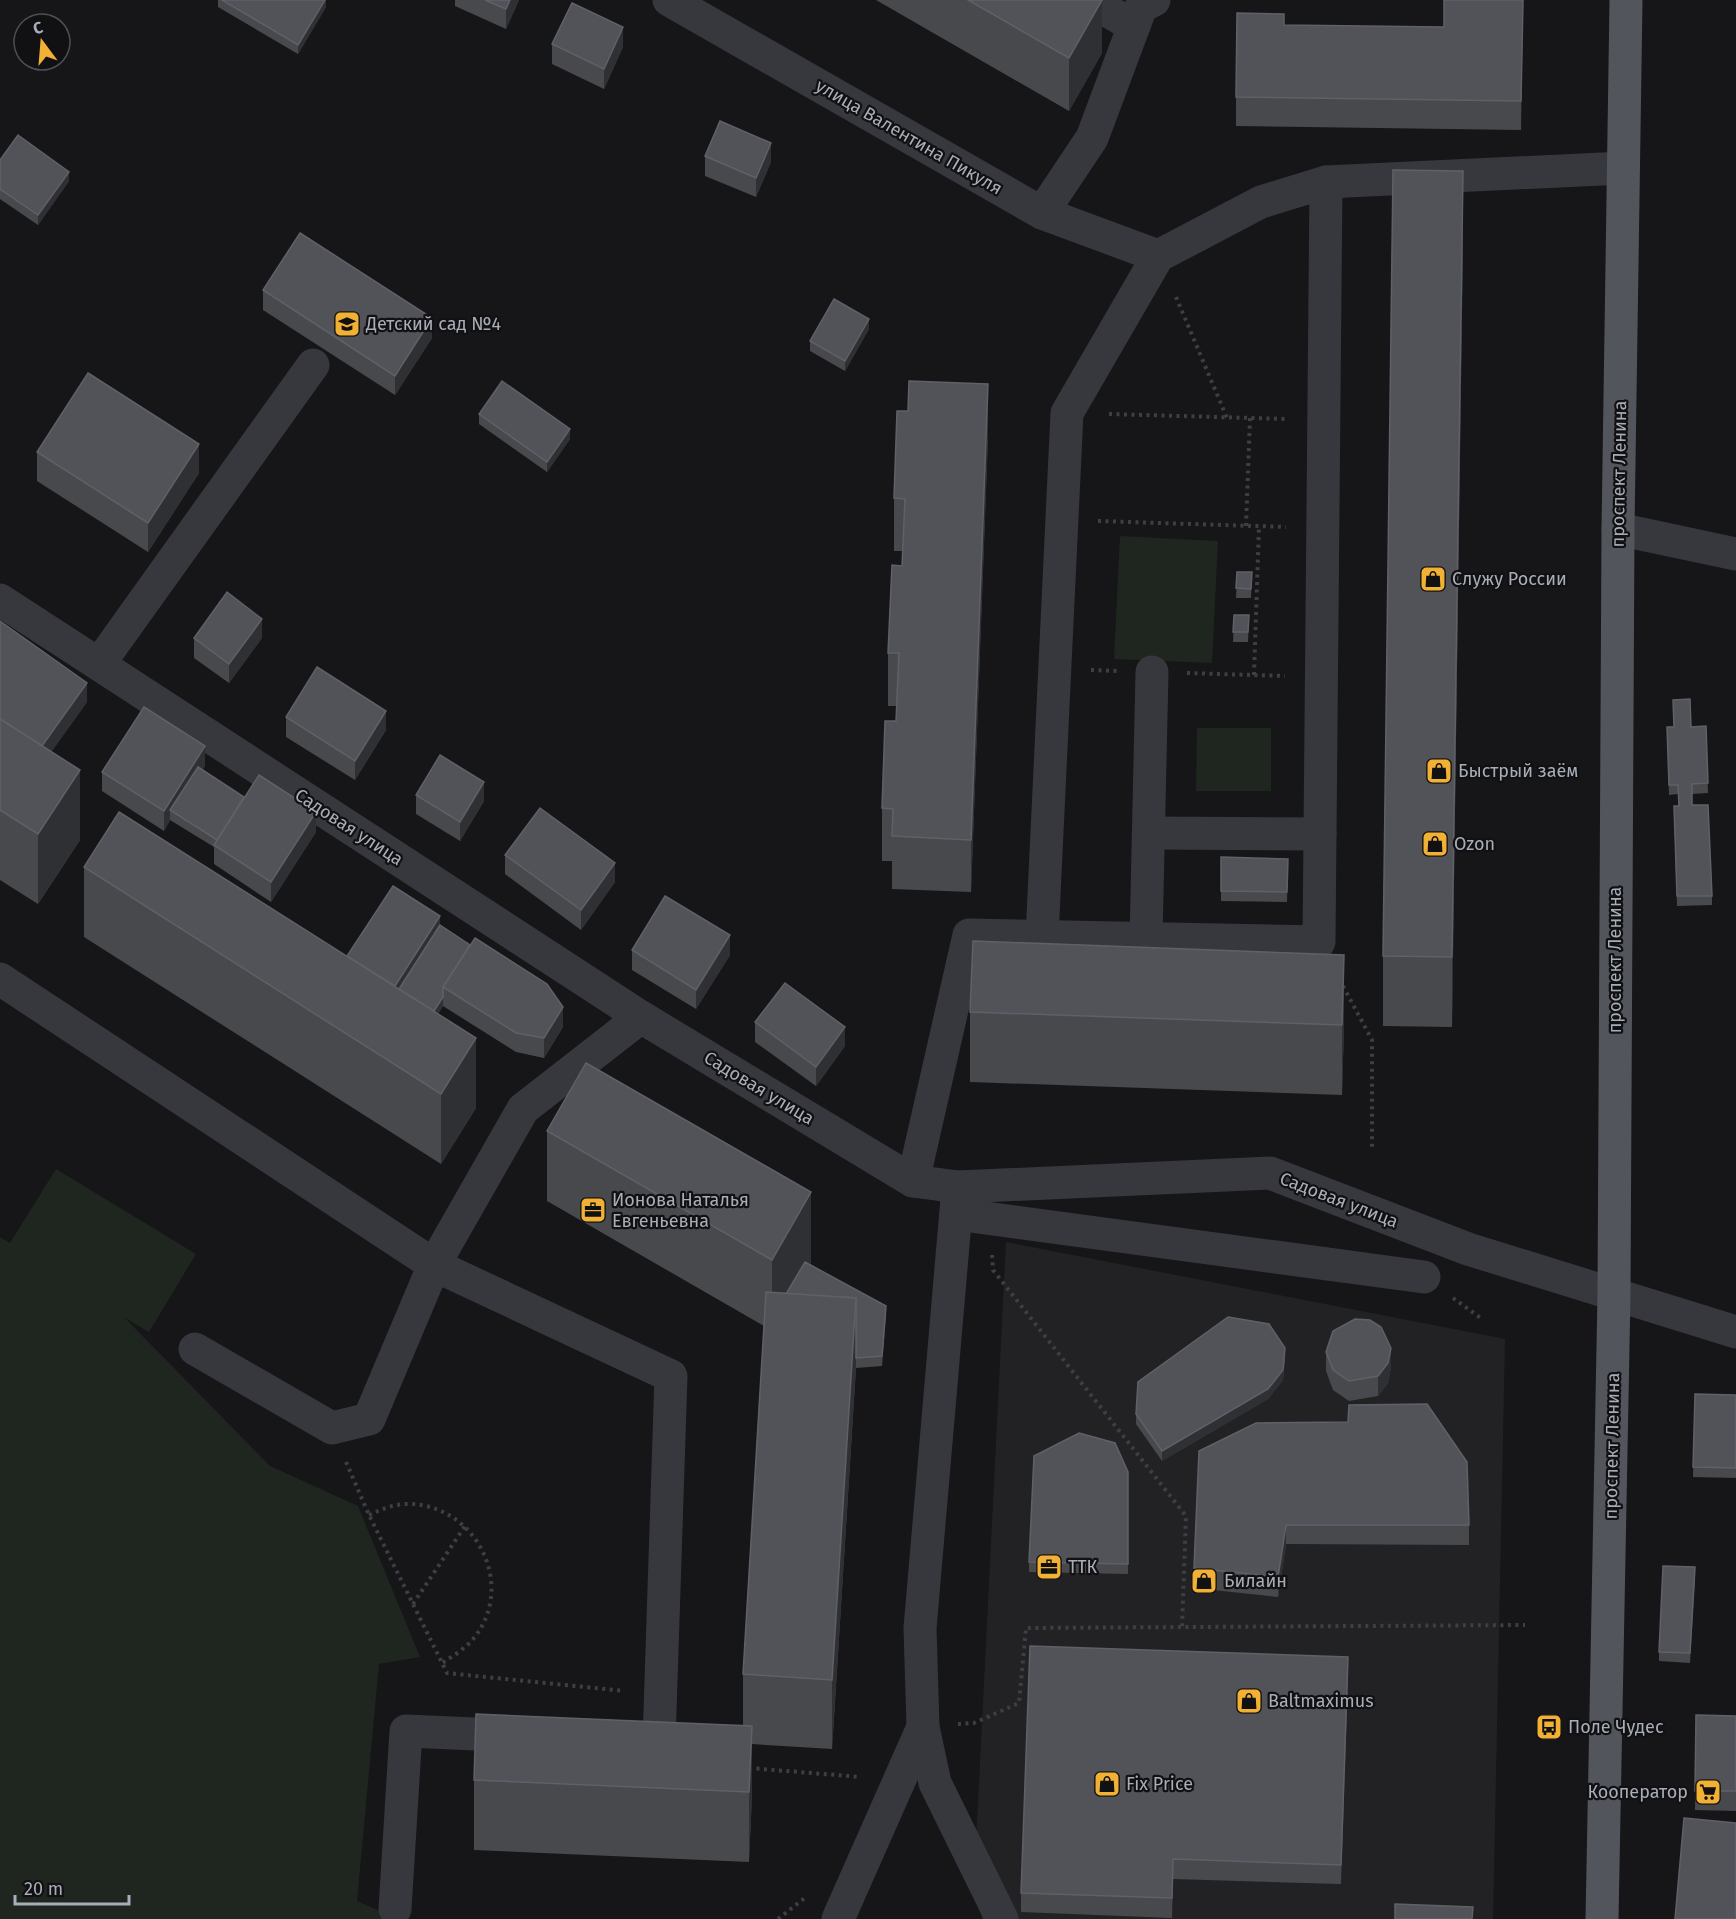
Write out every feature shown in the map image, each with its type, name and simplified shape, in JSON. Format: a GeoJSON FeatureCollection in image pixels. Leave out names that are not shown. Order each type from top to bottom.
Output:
{"type":"FeatureCollection","features":[{"type":"Feature","properties":{"kind":"main road","name":"проспект Ленина"},"geometry":{"type":"LineString","coordinates":[[1602,1919],[1614,1294],[1618,529],[1626,0]]}},
{"type":"Feature","properties":{"kind":"street","name":"улица Валентина Пикуля"},"geometry":{"type":"LineString","coordinates":[[669,0],[1042,213],[1158,256]]}},
{"type":"Feature","properties":{"kind":"street"},"geometry":{"type":"LineString","coordinates":[[1042,213],[1092,138],[1140,8],[1088,0]]}},
{"type":"Feature","properties":{"kind":"street"},"geometry":{"type":"LineString","coordinates":[[1042,937],[1067,413],[1158,256],[1261,202],[1326,182],[1623,168]]}},
{"type":"Feature","properties":{"kind":"street"},"geometry":{"type":"LineString","coordinates":[[913,1181],[969,934],[1319,942],[1326,182]]}},
{"type":"Feature","properties":{"kind":"street"},"geometry":{"type":"LineString","coordinates":[[99,664],[313,365]]}},
{"type":"Feature","properties":{"kind":"street"},"geometry":{"type":"LineString","coordinates":[[1618,529],[1736,554]]}},
{"type":"Feature","properties":{"kind":"street","name":"Садовая улица"},"geometry":{"type":"LineString","coordinates":[[0,600],[641,1017],[913,1181],[957,1201],[1270,1173],[1468,1249],[1736,1332]]}},
{"type":"Feature","properties":{"kind":"street"},"geometry":{"type":"LineString","coordinates":[[1146,939],[1152,672]]}},
{"type":"Feature","properties":{"kind":"street"},"geometry":{"type":"LineString","coordinates":[[1149,833],[1320,834]]}},
{"type":"Feature","properties":{"kind":"street"},"geometry":{"type":"LineString","coordinates":[[0,979],[434,1264],[671,1376],[659,1742],[602,1739]]}},
{"type":"Feature","properties":{"kind":"street"},"geometry":{"type":"LineString","coordinates":[[195,1349],[332,1428],[369,1419],[434,1264],[523,1109],[641,1017]]}},
{"type":"Feature","properties":{"kind":"street"},"geometry":{"type":"LineString","coordinates":[[1002,1919],[935,1783],[923,1727],[920,1628],[957,1201],[1424,1277]]}},
{"type":"Feature","properties":{"kind":"street"},"geometry":{"type":"LineString","coordinates":[[838,1919],[923,1727]]}},
{"type":"Feature","properties":{"kind":"street"},"geometry":{"type":"LineString","coordinates":[[395,1909],[406,1731],[544,1737]]}},
{"type":"Feature","properties":{"kind":"path"},"geometry":{"type":"LineString","coordinates":[[1158,256],[1227,418]]}},
{"type":"Feature","properties":{"kind":"path"},"geometry":{"type":"LineString","coordinates":[[1067,413],[1324,421]]}},
{"type":"Feature","properties":{"kind":"path"},"geometry":{"type":"LineString","coordinates":[[1246,526],[1250,418]]}},
{"type":"Feature","properties":{"kind":"path"},"geometry":{"type":"LineString","coordinates":[[1062,520],[1323,528]]}},
{"type":"Feature","properties":{"kind":"path"},"geometry":{"type":"LineString","coordinates":[[1254,675],[1259,526]]}},
{"type":"Feature","properties":{"kind":"path"},"geometry":{"type":"LineString","coordinates":[[1319,942],[1372,1040],[1372,1149]]}},
{"type":"Feature","properties":{"kind":"path"},"geometry":{"type":"LineString","coordinates":[[992,1250],[993,1270],[1186,1516],[1182,1627]]}},
{"type":"Feature","properties":{"kind":"path"},"geometry":{"type":"LineString","coordinates":[[332,1428],[369,1515],[447,1673],[661,1695]]}},
{"type":"Feature","properties":{"kind":"path"},"geometry":{"type":"LineString","coordinates":[[369,1515],[388,1506],[408,1504],[429,1507],[448,1514],[465,1526],[478,1541],[488,1560],[492,1580],[491,1600],[485,1620],[474,1638],[442,1663]]}},
{"type":"Feature","properties":{"kind":"path"},"geometry":{"type":"LineString","coordinates":[[412,1604],[465,1526]]}},
{"type":"Feature","properties":{"kind":"path"},"geometry":{"type":"LineString","coordinates":[[974,1722],[1018,1703],[1026,1628],[1525,1625]]}},
{"type":"Feature","properties":{"kind":"path"},"geometry":{"type":"LineString","coordinates":[[748,1768],[865,1777]]}},
{"type":"Feature","properties":{"kind":"shaded area"},"geometry":{"type":"Polygon","coordinates":[[[1120,536],[1218,541],[1212,663],[1114,659],[1120,536]]]}},
{"type":"Feature","properties":{"kind":"shaded area"},"geometry":{"type":"Polygon","coordinates":[[[1197,728],[1271,728],[1271,791],[1196,791],[1197,728]]]}},
{"type":"Feature","properties":{"kind":"shaded area"},"geometry":{"type":"Polygon","coordinates":[[[56,1169],[196,1254],[149,1332],[125,1318],[270,1466],[358,1506],[420,1657],[379,1664],[357,1901],[398,1919],[0,1919],[0,1237],[10,1243],[56,1169]]]}},
{"type":"Feature","properties":{"kind":"shaded area"},"geometry":{"type":"Polygon","coordinates":[[[1006,1242],[1505,1339],[1493,1919],[982,1919],[974,1883],[1006,1242]]]}},
{"type":"Feature","properties":{"kind":"building"},"geometry":{"type":"Polygon","coordinates":[[[222,0],[325,0],[298,45],[222,0]]]}},
{"type":"Feature","properties":{"kind":"building"},"geometry":{"type":"Polygon","coordinates":[[[485,0],[510,0],[506,9],[485,0]]]}},
{"type":"Feature","properties":{"kind":"building"},"geometry":{"type":"Polygon","coordinates":[[[968,0],[1102,0],[1069,58],[968,0]]]}},
{"type":"Feature","properties":{"kind":"building"},"geometry":{"type":"Polygon","coordinates":[[[1444,0],[1523,0],[1521,101],[1236,97],[1237,13],[1284,14],[1284,25],[1444,27],[1444,0]]]}},
{"type":"Feature","properties":{"kind":"building"},"geometry":{"type":"Polygon","coordinates":[[[572,3],[623,27],[604,69],[552,44],[572,3]]]}},
{"type":"Feature","properties":{"kind":"building"},"geometry":{"type":"Polygon","coordinates":[[[720,121],[771,143],[756,178],[705,156],[720,121]]]}},
{"type":"Feature","properties":{"kind":"building"},"geometry":{"type":"Polygon","coordinates":[[[18,135],[69,172],[38,215],[0,189],[0,160],[18,135]]]}},
{"type":"Feature","properties":{"kind":"building"},"geometry":{"type":"Polygon","coordinates":[[[1393,170],[1463,171],[1452,957],[1383,956],[1393,170]]]}},
{"type":"Feature","properties":{"kind":"building","name":"Детский сад №4"},"geometry":{"type":"Polygon","coordinates":[[[300,233],[432,318],[395,376],[263,290],[300,233]]]}},
{"type":"Feature","properties":{"kind":"building"},"geometry":{"type":"Polygon","coordinates":[[[834,299],[869,319],[845,361],[810,341],[834,299]]]}},
{"type":"Feature","properties":{"kind":"building"},"geometry":{"type":"Polygon","coordinates":[[[88,373],[199,444],[148,523],[37,452],[88,373]]]}},
{"type":"Feature","properties":{"kind":"building"},"geometry":{"type":"Polygon","coordinates":[[[502,381],[570,429],[547,462],[479,414],[502,381]]]}},
{"type":"Feature","properties":{"kind":"building"},"geometry":{"type":"Polygon","coordinates":[[[909,381],[988,384],[971,840],[892,836],[893,809],[882,808],[885,721],[896,721],[899,653],[888,653],[892,565],[902,566],[905,499],[894,498],[897,411],[908,411],[909,381]]]}},
{"type":"Feature","properties":{"kind":"building"},"geometry":{"type":"Polygon","coordinates":[[[1237,572],[1252,572],[1251,589],[1236,588],[1237,572]]]}},
{"type":"Feature","properties":{"kind":"building"},"geometry":{"type":"Polygon","coordinates":[[[227,592],[262,619],[229,664],[194,638],[227,592]]]}},
{"type":"Feature","properties":{"kind":"building"},"geometry":{"type":"Polygon","coordinates":[[[1234,615],[1249,615],[1248,632],[1233,632],[1234,615]]]}},
{"type":"Feature","properties":{"kind":"building"},"geometry":{"type":"Polygon","coordinates":[[[0,621],[87,683],[42,746],[0,719],[0,621]]]}},
{"type":"Feature","properties":{"kind":"building"},"geometry":{"type":"Polygon","coordinates":[[[317,667],[386,711],[355,761],[286,717],[317,667]]]}},
{"type":"Feature","properties":{"kind":"building"},"geometry":{"type":"Polygon","coordinates":[[[1690,699],[1691,727],[1706,726],[1708,783],[1692,784],[1692,805],[1708,805],[1712,896],[1677,896],[1674,806],[1679,806],[1678,785],[1669,785],[1667,727],[1674,727],[1673,700],[1690,699]]]}},
{"type":"Feature","properties":{"kind":"building"},"geometry":{"type":"Polygon","coordinates":[[[144,707],[205,746],[164,811],[102,772],[144,707]]]}},
{"type":"Feature","properties":{"kind":"building"},"geometry":{"type":"Polygon","coordinates":[[[0,719],[80,770],[38,834],[0,810],[0,719]]]}},
{"type":"Feature","properties":{"kind":"building"},"geometry":{"type":"Polygon","coordinates":[[[440,755],[484,782],[460,822],[416,795],[440,755]]]}},
{"type":"Feature","properties":{"kind":"building"},"geometry":{"type":"Polygon","coordinates":[[[198,767],[244,797],[217,840],[170,810],[198,767]]]}},
{"type":"Feature","properties":{"kind":"building"},"geometry":{"type":"Polygon","coordinates":[[[259,775],[316,812],[271,882],[214,845],[259,775]]]}},
{"type":"Feature","properties":{"kind":"building"},"geometry":{"type":"Polygon","coordinates":[[[540,808],[615,863],[581,910],[505,855],[540,808]]]}},
{"type":"Feature","properties":{"kind":"building"},"geometry":{"type":"Polygon","coordinates":[[[119,812],[476,1038],[441,1094],[84,867],[119,812]]]}},
{"type":"Feature","properties":{"kind":"building"},"geometry":{"type":"Polygon","coordinates":[[[1221,857],[1288,859],[1287,892],[1221,891],[1221,857]]]}},
{"type":"Feature","properties":{"kind":"building"},"geometry":{"type":"Polygon","coordinates":[[[393,886],[440,916],[395,986],[347,956],[393,886]]]}},
{"type":"Feature","properties":{"kind":"building"},"geometry":{"type":"Polygon","coordinates":[[[665,896],[730,935],[696,990],[632,950],[665,896]]]}},
{"type":"Feature","properties":{"kind":"building"},"geometry":{"type":"Polygon","coordinates":[[[440,925],[470,945],[443,987],[443,997],[434,1011],[399,989],[440,925]]]}},
{"type":"Feature","properties":{"kind":"building"},"geometry":{"type":"Polygon","coordinates":[[[475,938],[547,984],[563,1007],[544,1038],[516,1033],[443,987],[475,938]]]}},
{"type":"Feature","properties":{"kind":"building"},"geometry":{"type":"Polygon","coordinates":[[[973,941],[1344,955],[1342,1025],[970,1012],[973,941]]]}},
{"type":"Feature","properties":{"kind":"building"},"geometry":{"type":"Polygon","coordinates":[[[785,983],[845,1027],[816,1067],[755,1022],[785,983]]]}},
{"type":"Feature","properties":{"kind":"building"},"geometry":{"type":"Polygon","coordinates":[[[586,1063],[811,1192],[772,1260],[547,1131],[586,1063]]]}},
{"type":"Feature","properties":{"kind":"building"},"geometry":{"type":"Polygon","coordinates":[[[805,1262],[886,1306],[882,1356],[856,1358],[856,1298],[786,1294],[805,1262]]]}},
{"type":"Feature","properties":{"kind":"building"},"geometry":{"type":"Polygon","coordinates":[[[766,1292],[856,1298],[832,1680],[743,1674],[766,1292]]]}},
{"type":"Feature","properties":{"kind":"building"},"geometry":{"type":"Polygon","coordinates":[[[1228,1317],[1269,1324],[1285,1348],[1283,1370],[1268,1389],[1162,1451],[1136,1414],[1138,1382],[1228,1317]]]}},
{"type":"Feature","properties":{"kind":"building"},"geometry":{"type":"Polygon","coordinates":[[[1355,1319],[1370,1320],[1381,1327],[1391,1348],[1388,1363],[1378,1376],[1349,1381],[1333,1370],[1326,1352],[1333,1331],[1355,1319]]]}},
{"type":"Feature","properties":{"kind":"building"},"geometry":{"type":"Polygon","coordinates":[[[1695,1394],[1736,1395],[1736,1468],[1693,1467],[1695,1394]]]}},
{"type":"Feature","properties":{"kind":"building"},"geometry":{"type":"Polygon","coordinates":[[[1427,1404],[1467,1462],[1469,1525],[1286,1525],[1278,1577],[1194,1568],[1199,1451],[1256,1423],[1348,1422],[1349,1405],[1427,1404]]]}},
{"type":"Feature","properties":{"kind":"building"},"geometry":{"type":"Polygon","coordinates":[[[1079,1433],[1115,1443],[1128,1472],[1128,1564],[1029,1562],[1034,1456],[1079,1433]]]}},
{"type":"Feature","properties":{"kind":"building"},"geometry":{"type":"Polygon","coordinates":[[[1663,1566],[1695,1567],[1690,1653],[1659,1652],[1663,1566]]]}},
{"type":"Feature","properties":{"kind":"building"},"geometry":{"type":"Polygon","coordinates":[[[1030,1646],[1348,1657],[1341,1865],[1173,1859],[1172,1898],[1021,1893],[1030,1646]]]}},
{"type":"Feature","properties":{"kind":"building"},"geometry":{"type":"Polygon","coordinates":[[[476,1714],[752,1726],[749,1792],[474,1780],[476,1714]]]}},
{"type":"Feature","properties":{"kind":"building"},"geometry":{"type":"Polygon","coordinates":[[[1696,1715],[1736,1716],[1736,1791],[1695,1791],[1696,1715]]]}},
{"type":"Feature","properties":{"kind":"building"},"geometry":{"type":"Polygon","coordinates":[[[1684,1818],[1736,1823],[1736,1919],[1675,1919],[1684,1818]]]}},
{"type":"Feature","properties":{"kind":"building"},"geometry":{"type":"Polygon","coordinates":[[[1395,1904],[1473,1907],[1472,1919],[1395,1919],[1395,1904]]]}},
{"type":"Feature","properties":{"kind":"place","name":"Детский сад №4"},"geometry":{"type":"Point","coordinates":[347,324]}},
{"type":"Feature","properties":{"kind":"place","name":"Служу России"},"geometry":{"type":"Point","coordinates":[1433,579]}},
{"type":"Feature","properties":{"kind":"place","name":"Быстрый заём"},"geometry":{"type":"Point","coordinates":[1439,771]}},
{"type":"Feature","properties":{"kind":"place","name":"Ozon"},"geometry":{"type":"Point","coordinates":[1435,844]}},
{"type":"Feature","properties":{"kind":"place","name":"Ионова Наталья Евгеньевна"},"geometry":{"type":"Point","coordinates":[593,1210]}},
{"type":"Feature","properties":{"kind":"place","name":"ТТК"},"geometry":{"type":"Point","coordinates":[1049,1567]}},
{"type":"Feature","properties":{"kind":"place","name":"Билайн"},"geometry":{"type":"Point","coordinates":[1204,1581]}},
{"type":"Feature","properties":{"kind":"place","name":"Baltmaximus"},"geometry":{"type":"Point","coordinates":[1249,1701]}},
{"type":"Feature","properties":{"kind":"place","name":"Поле Чудес"},"geometry":{"type":"Point","coordinates":[1549,1727]}},
{"type":"Feature","properties":{"kind":"place","name":"Fix Price"},"geometry":{"type":"Point","coordinates":[1107,1784]}},
{"type":"Feature","properties":{"kind":"place","name":"Кооператор"},"geometry":{"type":"Point","coordinates":[1708,1792]}}]}
